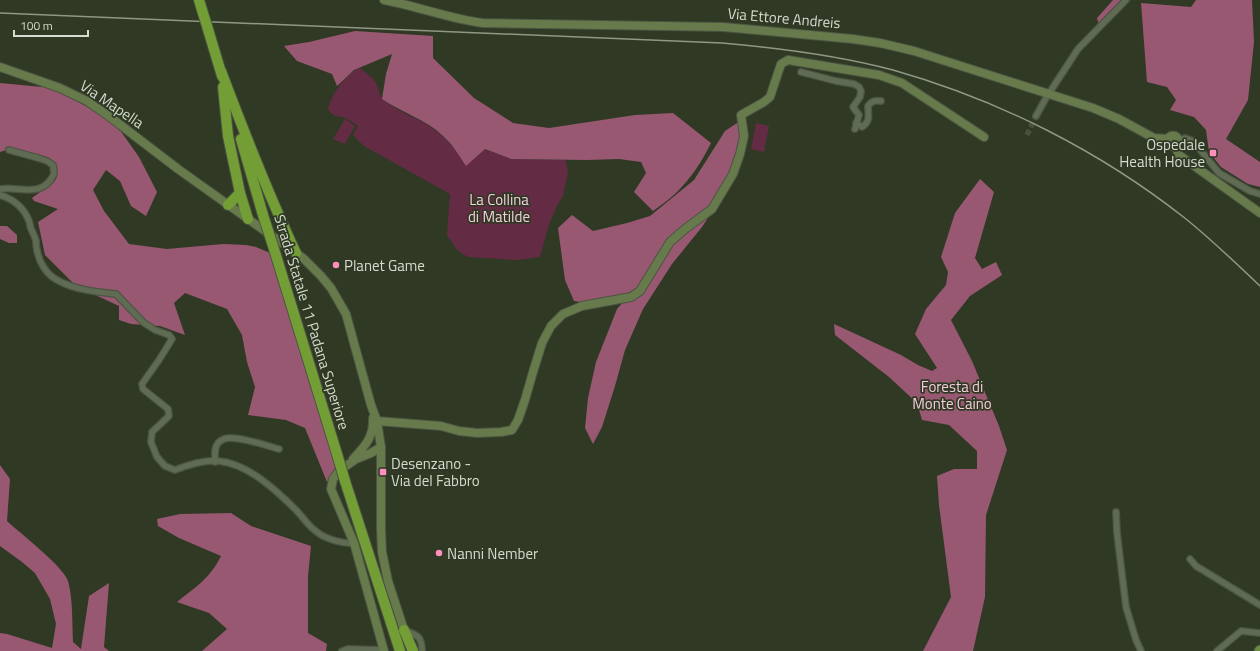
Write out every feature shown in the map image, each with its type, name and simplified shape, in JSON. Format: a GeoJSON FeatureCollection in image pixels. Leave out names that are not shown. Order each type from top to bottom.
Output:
{"type":"FeatureCollection","features":[{"type":"Feature","properties":{"kind":"highway","name":"Strada Statale 11 Padana Superiore"},"geometry":{"type":"LineString","coordinates":[[201,5],[263,215],[400,651]]}},
{"type":"Feature","properties":{"kind":"highway"},"geometry":{"type":"LineString","coordinates":[[221,71],[228,136],[240,194],[248,219]]}},
{"type":"Feature","properties":{"kind":"highway"},"geometry":{"type":"LineString","coordinates":[[221,71],[251,150],[280,220],[296,253]]}},
{"type":"Feature","properties":{"kind":"highway"},"geometry":{"type":"LineString","coordinates":[[228,205],[240,194]]}},
{"type":"Feature","properties":{"kind":"highway"},"geometry":{"type":"LineString","coordinates":[[404,630],[413,651]]}},
{"type":"Feature","properties":{"kind":"street","name":"Via Ettore Andreis"},"geometry":{"type":"LineString","coordinates":[[384,0],[467,21],[723,27],[853,39],[880,43],[914,51],[1093,108],[1119,119],[1154,138],[1168,139],[1169,145],[1177,143]]}},
{"type":"Feature","properties":{"kind":"street"},"geometry":{"type":"LineString","coordinates":[[1036,116],[1078,49],[1126,0]]}},
{"type":"Feature","properties":{"kind":"street"},"geometry":{"type":"LineString","coordinates":[[377,421],[441,426],[459,431],[477,433],[512,430],[518,420],[526,400],[542,342],[552,326],[563,314],[582,306],[631,297],[640,291],[670,242],[712,209],[733,174],[740,154],[744,136],[741,115],[770,97],[781,64],[788,60],[879,75],[902,84],[984,137]]}},
{"type":"Feature","properties":{"kind":"street","name":"Via Mapella"},"geometry":{"type":"LineString","coordinates":[[0,67],[60,88],[87,101],[178,169],[303,258],[331,288],[346,314],[372,409]]}},
{"type":"Feature","properties":{"kind":"street"},"geometry":{"type":"LineString","coordinates":[[801,72],[854,84],[859,88],[861,91],[860,97],[853,107],[859,116],[855,126],[862,127],[867,124],[869,120],[868,106],[871,102],[876,100],[881,102]]}},
{"type":"Feature","properties":{"kind":"street"},"geometry":{"type":"LineString","coordinates":[[1260,194],[1250,191],[1219,173],[1193,141],[1186,138],[1177,143],[1179,155],[1260,212]]}},
{"type":"Feature","properties":{"kind":"street"},"geometry":{"type":"LineString","coordinates":[[0,188],[23,190],[37,189],[47,185],[54,174],[53,165],[9,150]]}},
{"type":"Feature","properties":{"kind":"street"},"geometry":{"type":"LineString","coordinates":[[0,195],[15,202],[23,211],[29,221],[41,263],[47,272],[56,280],[96,293],[116,294],[144,323],[155,330],[169,335],[172,339],[142,384],[143,389],[168,409],[169,416],[152,432],[151,442],[156,457],[165,466],[175,470],[187,466],[220,461],[245,468],[278,494],[318,533],[337,540],[354,543]]}},
{"type":"Feature","properties":{"kind":"street"},"geometry":{"type":"LineString","coordinates":[[372,409],[377,421],[381,447],[382,552],[388,580],[404,630],[418,637],[421,641],[422,651]]}},
{"type":"Feature","properties":{"kind":"street"},"geometry":{"type":"LineString","coordinates":[[342,651],[348,649],[384,651],[354,543],[331,489],[333,479],[336,474],[348,464],[368,442],[372,432],[372,409]]}},
{"type":"Feature","properties":{"kind":"street"},"geometry":{"type":"LineString","coordinates":[[215,462],[215,452],[218,443],[225,439],[230,438],[249,441],[279,449]]}},
{"type":"Feature","properties":{"kind":"street"},"geometry":{"type":"LineString","coordinates":[[364,447],[381,447]]}},
{"type":"Feature","properties":{"kind":"street"},"geometry":{"type":"LineString","coordinates":[[348,464],[381,447]]}},
{"type":"Feature","properties":{"kind":"street"},"geometry":{"type":"LineString","coordinates":[[365,456],[374,460],[380,465]]}},
{"type":"Feature","properties":{"kind":"street"},"geometry":{"type":"LineString","coordinates":[[1116,512],[1117,533],[1126,607],[1136,640],[1142,651]]}},
{"type":"Feature","properties":{"kind":"street"},"geometry":{"type":"LineString","coordinates":[[337,540],[343,538],[350,531]]}},
{"type":"Feature","properties":{"kind":"street"},"geometry":{"type":"LineString","coordinates":[[1190,559],[1196,566],[1260,605]]}},
{"type":"Feature","properties":{"kind":"street"},"geometry":{"type":"LineString","coordinates":[[1217,651],[1241,631],[1260,633]]}},
{"type":"Feature","properties":{"kind":"green space"},"geometry":{"type":"Polygon","coordinates":[[[1113,0],[1121,0],[1099,26],[1097,18],[1113,0]]]}},
{"type":"Feature","properties":{"kind":"green space"},"geometry":{"type":"Polygon","coordinates":[[[1196,0],[1252,0],[1254,42],[1248,100],[1226,139],[1260,162],[1260,187],[1248,184],[1221,167],[1209,152],[1206,130],[1194,117],[1170,110],[1176,100],[1167,87],[1147,82],[1141,3],[1191,7],[1196,0]]]}},
{"type":"Feature","properties":{"kind":"green space"},"geometry":{"type":"Polygon","coordinates":[[[355,31],[433,36],[433,58],[474,98],[513,123],[549,128],[635,115],[673,113],[711,143],[687,181],[674,195],[653,211],[634,192],[646,173],[641,162],[619,159],[511,159],[485,149],[466,166],[452,146],[437,130],[382,99],[386,74],[392,54],[354,70],[337,86],[332,74],[297,61],[284,46],[309,42],[355,31]]]}},
{"type":"Feature","properties":{"kind":"green space","name":"La Collina di Matilde"},"geometry":{"type":"Polygon","coordinates":[[[360,68],[376,82],[380,96],[383,99],[404,113],[438,132],[453,147],[466,165],[484,149],[511,159],[566,160],[568,173],[563,196],[549,224],[540,257],[517,260],[468,257],[458,251],[447,235],[450,194],[364,146],[353,135],[358,126],[344,118],[335,116],[328,110],[335,92],[344,80],[360,68]]]}},
{"type":"Feature","properties":{"kind":"green space"},"geometry":{"type":"Polygon","coordinates":[[[0,83],[53,88],[118,124],[117,126],[139,157],[157,192],[146,216],[131,206],[120,181],[106,170],[93,190],[104,211],[129,244],[167,249],[223,244],[246,245],[256,247],[270,253],[337,466],[327,482],[305,428],[286,420],[248,415],[255,387],[247,362],[242,335],[227,309],[185,293],[174,303],[185,335],[160,326],[131,324],[119,320],[119,306],[76,286],[45,255],[38,222],[58,209],[34,201],[32,198],[54,182],[57,177],[56,164],[45,157],[10,149],[0,152],[0,83]]]}},
{"type":"Feature","properties":{"kind":"green space"},"geometry":{"type":"Polygon","coordinates":[[[345,119],[355,126],[345,144],[333,139],[345,119]]]}},
{"type":"Feature","properties":{"kind":"green space"},"geometry":{"type":"Polygon","coordinates":[[[743,119],[745,123],[731,183],[702,227],[672,264],[643,309],[625,350],[602,427],[593,444],[585,428],[588,398],[596,362],[617,309],[625,300],[600,305],[574,301],[565,280],[558,228],[572,215],[593,231],[650,216],[694,180],[725,131],[743,119]]]}},
{"type":"Feature","properties":{"kind":"green space"},"geometry":{"type":"Polygon","coordinates":[[[756,123],[769,126],[764,152],[751,149],[756,123]]]}},
{"type":"Feature","properties":{"kind":"green space","name":"Foresta di Monte Caino"},"geometry":{"type":"Polygon","coordinates":[[[980,179],[994,192],[975,258],[982,269],[996,262],[1002,275],[970,296],[951,320],[972,361],[999,426],[1007,450],[986,515],[985,597],[973,651],[923,651],[951,597],[939,505],[937,476],[954,469],[977,469],[977,451],[949,425],[922,420],[917,403],[889,377],[835,335],[834,324],[932,371],[937,368],[915,334],[926,309],[946,285],[948,272],[941,257],[955,213],[980,179]]]}},
{"type":"Feature","properties":{"kind":"green space"},"geometry":{"type":"Polygon","coordinates":[[[0,226],[7,226],[17,235],[17,243],[9,243],[0,239],[0,226]]]}},
{"type":"Feature","properties":{"kind":"green space"},"geometry":{"type":"Polygon","coordinates":[[[0,465],[10,479],[7,521],[50,558],[64,574],[68,581],[71,595],[73,642],[81,649],[89,596],[109,583],[104,647],[109,651],[0,651],[0,633],[52,648],[56,624],[50,599],[35,573],[0,546],[0,465]]]}},
{"type":"Feature","properties":{"kind":"green space"},"geometry":{"type":"Polygon","coordinates":[[[231,513],[251,526],[311,546],[308,576],[308,633],[327,644],[326,651],[202,651],[227,629],[209,613],[177,602],[207,576],[217,564],[221,556],[179,538],[158,526],[157,519],[180,514],[231,513]]]}},
{"type":"Feature","properties":{"kind":"tunnel"},"geometry":{"type":"LineString","coordinates":[[1027,135],[1036,116]]}},
{"type":"Feature","properties":{"kind":"railway"},"geometry":{"type":"LineString","coordinates":[[0,13],[722,43],[765,47],[851,60],[893,70],[932,82],[1010,112],[1047,130],[1119,171],[1153,194],[1215,243],[1260,286]]}},
{"type":"Feature","properties":{"kind":"place","name":"Ospedale Health House"},"geometry":{"type":"Point","coordinates":[1213,153]}},
{"type":"Feature","properties":{"kind":"place","name":"Planet Game"},"geometry":{"type":"Point","coordinates":[336,265]}},
{"type":"Feature","properties":{"kind":"place","name":"Desenzano - Via del Fabbro"},"geometry":{"type":"Point","coordinates":[383,472]}},
{"type":"Feature","properties":{"kind":"place","name":"Nanni Nember"},"geometry":{"type":"Point","coordinates":[439,553]}}]}
